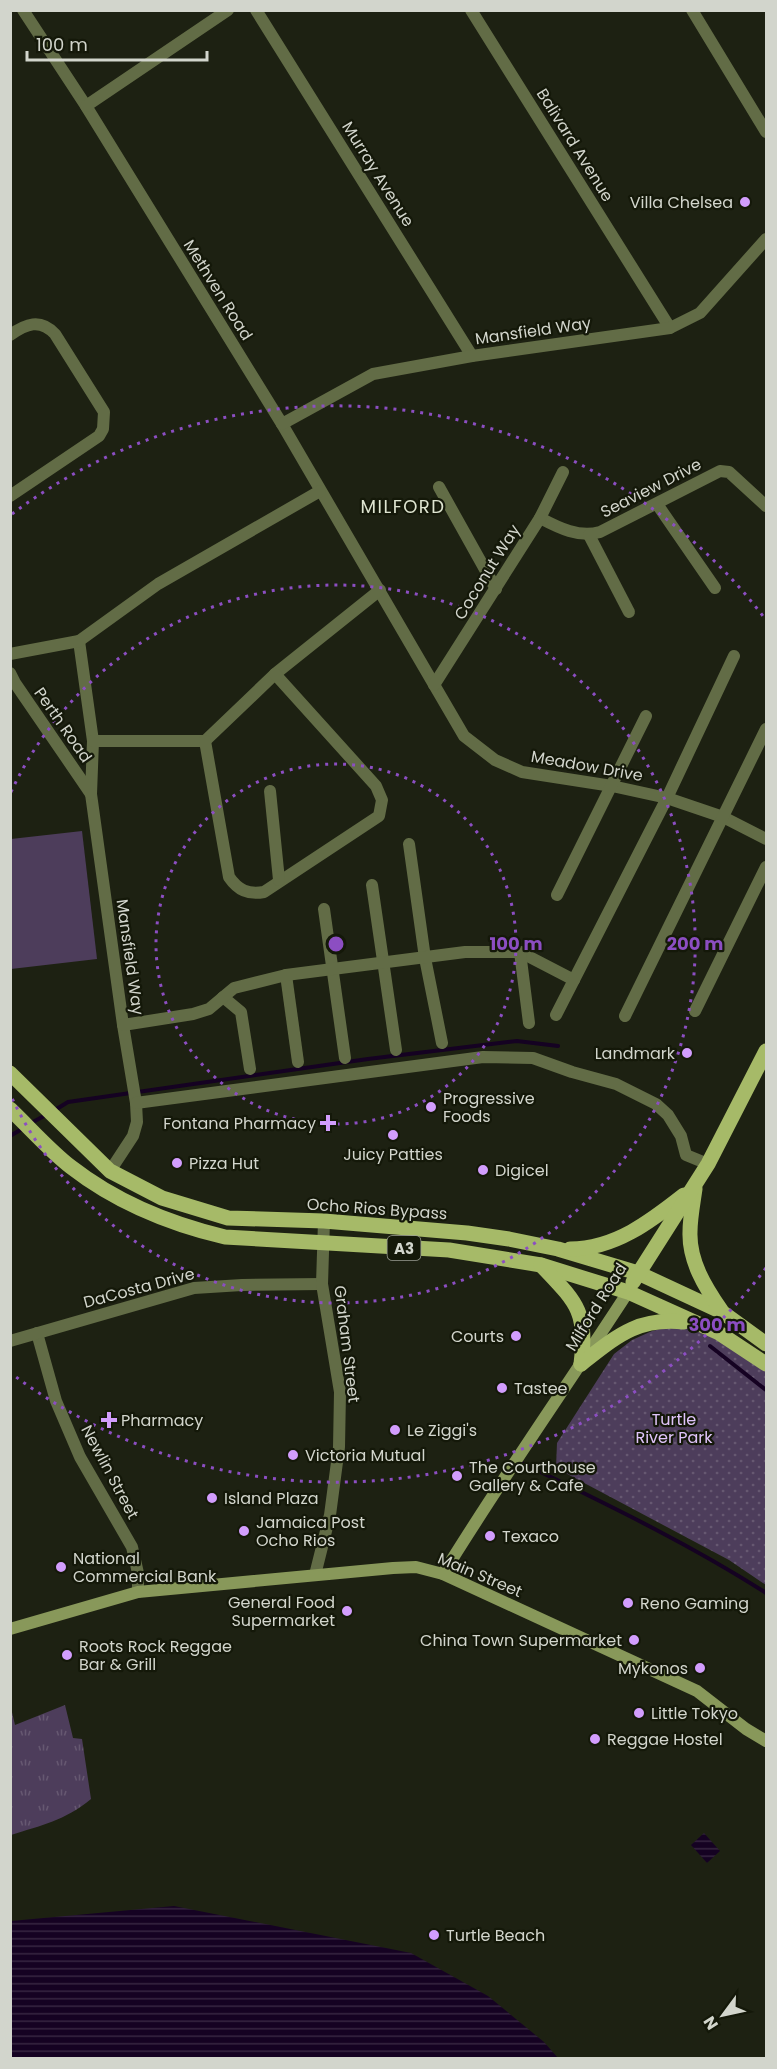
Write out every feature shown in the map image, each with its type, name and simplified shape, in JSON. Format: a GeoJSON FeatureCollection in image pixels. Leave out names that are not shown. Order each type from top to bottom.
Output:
{"type":"FeatureCollection","features":[{"type":"Feature","properties":{"kind":"main road","name":"Milford Road"},"geometry":{"type":"LineString","coordinates":[[628,1292],[708,1164],[766,1051]]}},
{"type":"Feature","properties":{"kind":"main road","name":"Ocho Rios Bypass"},"geometry":{"type":"LineString","coordinates":[[10,1073],[110,1171],[162,1198],[228,1218],[324,1221],[467,1233],[558,1249],[638,1273],[722,1312],[766,1344]]}},
{"type":"Feature","properties":{"kind":"main road","name":"A3"},"geometry":{"type":"LineString","coordinates":[[11,1110],[70,1166],[100,1186],[157,1217],[225,1237],[449,1250],[541,1265],[628,1292],[719,1333],[766,1364]]}},
{"type":"Feature","properties":{"kind":"main road"},"geometry":{"type":"LineString","coordinates":[[558,1249],[585,1249],[630,1233],[651,1221],[695,1186]]}},
{"type":"Feature","properties":{"kind":"main road"},"geometry":{"type":"LineString","coordinates":[[695,1186],[689,1233],[693,1260],[706,1289],[722,1312]]}},
{"type":"Feature","properties":{"kind":"main road"},"geometry":{"type":"LineString","coordinates":[[541,1265],[572,1297],[581,1319],[584,1338],[581,1364]]}},
{"type":"Feature","properties":{"kind":"main road"},"geometry":{"type":"LineString","coordinates":[[581,1364],[620,1335],[641,1324],[664,1320],[692,1323],[719,1333]]}},
{"type":"Feature","properties":{"kind":"street","name":"Methven Road"},"geometry":{"type":"LineString","coordinates":[[23,10],[86,106],[282,424],[380,590]]}},
{"type":"Feature","properties":{"kind":"street"},"geometry":{"type":"LineString","coordinates":[[86,106],[228,10]]}},
{"type":"Feature","properties":{"kind":"street","name":"Murray Avenue"},"geometry":{"type":"LineString","coordinates":[[256,10],[472,356]]}},
{"type":"Feature","properties":{"kind":"street","name":"Balivard Avenue"},"geometry":{"type":"LineString","coordinates":[[471,10],[670,328]]}},
{"type":"Feature","properties":{"kind":"street"},"geometry":{"type":"LineString","coordinates":[[692,10],[766,132]]}},
{"type":"Feature","properties":{"kind":"street","name":"Mansfield Way"},"geometry":{"type":"LineString","coordinates":[[282,424],[373,374],[472,356],[670,328],[700,313],[766,239]]}},
{"type":"Feature","properties":{"kind":"street"},"geometry":{"type":"LineString","coordinates":[[10,335],[34,323],[49,328],[104,412],[105,421],[103,429],[92,442],[10,496]]}},
{"type":"Feature","properties":{"kind":"street","name":"Seaview Drive"},"geometry":{"type":"LineString","coordinates":[[540,518],[562,529],[589,535],[600,532],[720,471],[729,472],[766,506]]}},
{"type":"Feature","properties":{"kind":"street","name":"Coconut Way"},"geometry":{"type":"LineString","coordinates":[[434,686],[540,518],[563,472]]}},
{"type":"Feature","properties":{"kind":"street"},"geometry":{"type":"LineString","coordinates":[[439,487],[496,589]]}},
{"type":"Feature","properties":{"kind":"street"},"geometry":{"type":"LineString","coordinates":[[10,654],[79,641],[158,584],[320,491]]}},
{"type":"Feature","properties":{"kind":"street"},"geometry":{"type":"LineString","coordinates":[[657,504],[715,588]]}},
{"type":"Feature","properties":{"kind":"street"},"geometry":{"type":"LineString","coordinates":[[589,535],[629,612]]}},
{"type":"Feature","properties":{"kind":"street"},"geometry":{"type":"LineString","coordinates":[[93,741],[206,741],[275,674],[380,590]]}},
{"type":"Feature","properties":{"kind":"street","name":"Meadow Drive"},"geometry":{"type":"LineString","coordinates":[[380,590],[464,736],[495,760],[522,772],[612,786],[667,798],[723,817],[766,839]]}},
{"type":"Feature","properties":{"kind":"street","name":"Mansfield Way"},"geometry":{"type":"LineString","coordinates":[[79,641],[93,741],[91,794],[137,1122],[133,1136],[110,1171]]}},
{"type":"Feature","properties":{"kind":"street"},"geometry":{"type":"LineString","coordinates":[[556,1015],[667,798],[734,656]]}},
{"type":"Feature","properties":{"kind":"street"},"geometry":{"type":"LineString","coordinates":[[206,741],[229,877],[240,889],[256,893],[264,892],[379,816],[382,800],[376,786],[275,674]]}},
{"type":"Feature","properties":{"kind":"street","name":"Perth Road"},"geometry":{"type":"LineString","coordinates":[[12,681],[91,794]]}},
{"type":"Feature","properties":{"kind":"street"},"geometry":{"type":"LineString","coordinates":[[557,895],[646,716]]}},
{"type":"Feature","properties":{"kind":"street"},"geometry":{"type":"LineString","coordinates":[[625,1016],[766,729]]}},
{"type":"Feature","properties":{"kind":"street"},"geometry":{"type":"LineString","coordinates":[[270,791],[279,880]]}},
{"type":"Feature","properties":{"kind":"street"},"geometry":{"type":"LineString","coordinates":[[409,844],[425,958],[442,1043]]}},
{"type":"Feature","properties":{"kind":"street"},"geometry":{"type":"LineString","coordinates":[[695,1011],[766,867]]}},
{"type":"Feature","properties":{"kind":"street"},"geometry":{"type":"LineString","coordinates":[[372,885],[396,1050]]}},
{"type":"Feature","properties":{"kind":"street"},"geometry":{"type":"LineString","coordinates":[[324,909],[345,1058]]}},
{"type":"Feature","properties":{"kind":"street"},"geometry":{"type":"LineString","coordinates":[[123,1025],[193,1014],[209,1009],[234,988],[286,975],[465,952],[520,952],[574,980]]}},
{"type":"Feature","properties":{"kind":"street"},"geometry":{"type":"LineString","coordinates":[[520,952],[530,1023]]}},
{"type":"Feature","properties":{"kind":"street"},"geometry":{"type":"LineString","coordinates":[[286,975],[298,1062]]}},
{"type":"Feature","properties":{"kind":"street"},"geometry":{"type":"LineString","coordinates":[[223,997],[241,1012],[250,1069]]}},
{"type":"Feature","properties":{"kind":"street"},"geometry":{"type":"LineString","coordinates":[[135,1098],[483,1057],[533,1058],[616,1084],[656,1104],[668,1115],[681,1136],[686,1155],[708,1164]]}},
{"type":"Feature","properties":{"kind":"street","name":"Graham Street"},"geometry":{"type":"LineString","coordinates":[[315,1575],[330,1515],[339,1447],[340,1392],[322,1284],[324,1221]]}},
{"type":"Feature","properties":{"kind":"street","name":"DaCosta Drive"},"geometry":{"type":"LineString","coordinates":[[37,1333],[194,1288],[242,1284],[322,1284]]}},
{"type":"Feature","properties":{"kind":"street","name":"Milford Road"},"geometry":{"type":"LineString","coordinates":[[443,1574],[490,1497],[628,1292]]}},
{"type":"Feature","properties":{"kind":"street"},"geometry":{"type":"LineString","coordinates":[[10,1341],[37,1333]]}},
{"type":"Feature","properties":{"kind":"street","name":"Newlin Street"},"geometry":{"type":"LineString","coordinates":[[37,1333],[56,1401],[80,1457],[132,1547],[138,1572],[138,1592]]}},
{"type":"Feature","properties":{"kind":"street","name":"Main Street"},"geometry":{"type":"LineString","coordinates":[[10,1629],[138,1592],[416,1567],[443,1574],[697,1691],[746,1729],[766,1741]]}},
{"type":"Feature","properties":{"kind":"green space"},"geometry":{"type":"Polygon","coordinates":[[[82,831],[97,959],[11,969],[11,839],[82,831]]]}},
{"type":"Feature","properties":{"kind":"green space","name":"Turtle River Park"},"geometry":{"type":"Polygon","coordinates":[[[670,1327],[691,1327],[766,1364],[766,1585],[729,1560],[556,1468],[557,1443],[614,1354],[632,1340],[652,1331],[670,1327]]]}},
{"type":"Feature","properties":{"kind":"green space"},"geometry":{"type":"Polygon","coordinates":[[[65,1705],[73,1738],[82,1739],[91,1799],[62,1817],[11,1835],[11,1708],[15,1725],[65,1705]]]}},
{"type":"Feature","properties":{"kind":"shaded area"},"geometry":{"type":"Polygon","coordinates":[[[704,1833],[720,1851],[707,1863],[691,1845],[704,1833]]]}},
{"type":"Feature","properties":{"kind":"shaded area"},"geometry":{"type":"Polygon","coordinates":[[[174,1906],[411,1953],[488,1996],[544,2042],[558,2058],[11,2058],[11,1921],[174,1906]]]}},
{"type":"Feature","properties":{"kind":"waterway"},"geometry":{"type":"LineString","coordinates":[[55,1110],[68,1102],[368,1059],[517,1041],[558,1046]]}},
{"type":"Feature","properties":{"kind":"waterway"},"geometry":{"type":"LineString","coordinates":[[31,1123],[46,1115]]}},
{"type":"Feature","properties":{"kind":"waterway"},"geometry":{"type":"LineString","coordinates":[[10,1136],[22,1129]]}},
{"type":"Feature","properties":{"kind":"waterway"},"geometry":{"type":"LineString","coordinates":[[710,1346],[766,1390]]}},
{"type":"Feature","properties":{"kind":"waterway"},"geometry":{"type":"LineString","coordinates":[[520,1462],[676,1540],[766,1593]]}},
{"type":"Feature","properties":{"kind":"place","name":"Villa Chelsea"},"geometry":{"type":"Point","coordinates":[745,202]}},
{"type":"Feature","properties":{"kind":"place","name":"Landmark"},"geometry":{"type":"Point","coordinates":[687,1053]}},
{"type":"Feature","properties":{"kind":"place","name":"Progressive Foods"},"geometry":{"type":"Point","coordinates":[431,1107]}},
{"type":"Feature","properties":{"kind":"place","name":"Fontana Pharmacy"},"geometry":{"type":"Point","coordinates":[328,1123]}},
{"type":"Feature","properties":{"kind":"place","name":"Juicy Patties"},"geometry":{"type":"Point","coordinates":[393,1135]}},
{"type":"Feature","properties":{"kind":"place","name":"Pizza Hut"},"geometry":{"type":"Point","coordinates":[177,1163]}},
{"type":"Feature","properties":{"kind":"place","name":"Digicel"},"geometry":{"type":"Point","coordinates":[483,1170]}},
{"type":"Feature","properties":{"kind":"place","name":"Courts"},"geometry":{"type":"Point","coordinates":[516,1336]}},
{"type":"Feature","properties":{"kind":"place","name":"Tastee"},"geometry":{"type":"Point","coordinates":[502,1388]}},
{"type":"Feature","properties":{"kind":"place","name":"Pharmacy"},"geometry":{"type":"Point","coordinates":[109,1420]}},
{"type":"Feature","properties":{"kind":"place","name":"Le Ziggi's"},"geometry":{"type":"Point","coordinates":[395,1430]}},
{"type":"Feature","properties":{"kind":"place","name":"Victoria Mutual"},"geometry":{"type":"Point","coordinates":[293,1455]}},
{"type":"Feature","properties":{"kind":"place","name":"The Courthouse Gallery & Cafe"},"geometry":{"type":"Point","coordinates":[457,1476]}},
{"type":"Feature","properties":{"kind":"place","name":"Island Plaza"},"geometry":{"type":"Point","coordinates":[212,1498]}},
{"type":"Feature","properties":{"kind":"place","name":"Jamaica Post Ocho Rios"},"geometry":{"type":"Point","coordinates":[244,1531]}},
{"type":"Feature","properties":{"kind":"place","name":"Texaco"},"geometry":{"type":"Point","coordinates":[490,1536]}},
{"type":"Feature","properties":{"kind":"place","name":"National Commercial Bank"},"geometry":{"type":"Point","coordinates":[61,1567]}},
{"type":"Feature","properties":{"kind":"place","name":"Reno Gaming"},"geometry":{"type":"Point","coordinates":[628,1603]}},
{"type":"Feature","properties":{"kind":"place","name":"General Food Supermarket"},"geometry":{"type":"Point","coordinates":[347,1611]}},
{"type":"Feature","properties":{"kind":"place","name":"China Town Supermarket"},"geometry":{"type":"Point","coordinates":[634,1640]}},
{"type":"Feature","properties":{"kind":"place","name":"Roots Rock Reggae Bar & Grill"},"geometry":{"type":"Point","coordinates":[67,1655]}},
{"type":"Feature","properties":{"kind":"place","name":"Mykonos"},"geometry":{"type":"Point","coordinates":[700,1668]}},
{"type":"Feature","properties":{"kind":"place","name":"Little Tokyo"},"geometry":{"type":"Point","coordinates":[639,1713]}},
{"type":"Feature","properties":{"kind":"place","name":"Reggae Hostel"},"geometry":{"type":"Point","coordinates":[595,1739]}},
{"type":"Feature","properties":{"kind":"place","name":"Turtle Beach"},"geometry":{"type":"Point","coordinates":[434,1935]}},
{"type":"Feature","properties":{"kind":"district","name":"MILFORD"},"geometry":{"type":"Point","coordinates":[403,506]}}]}
